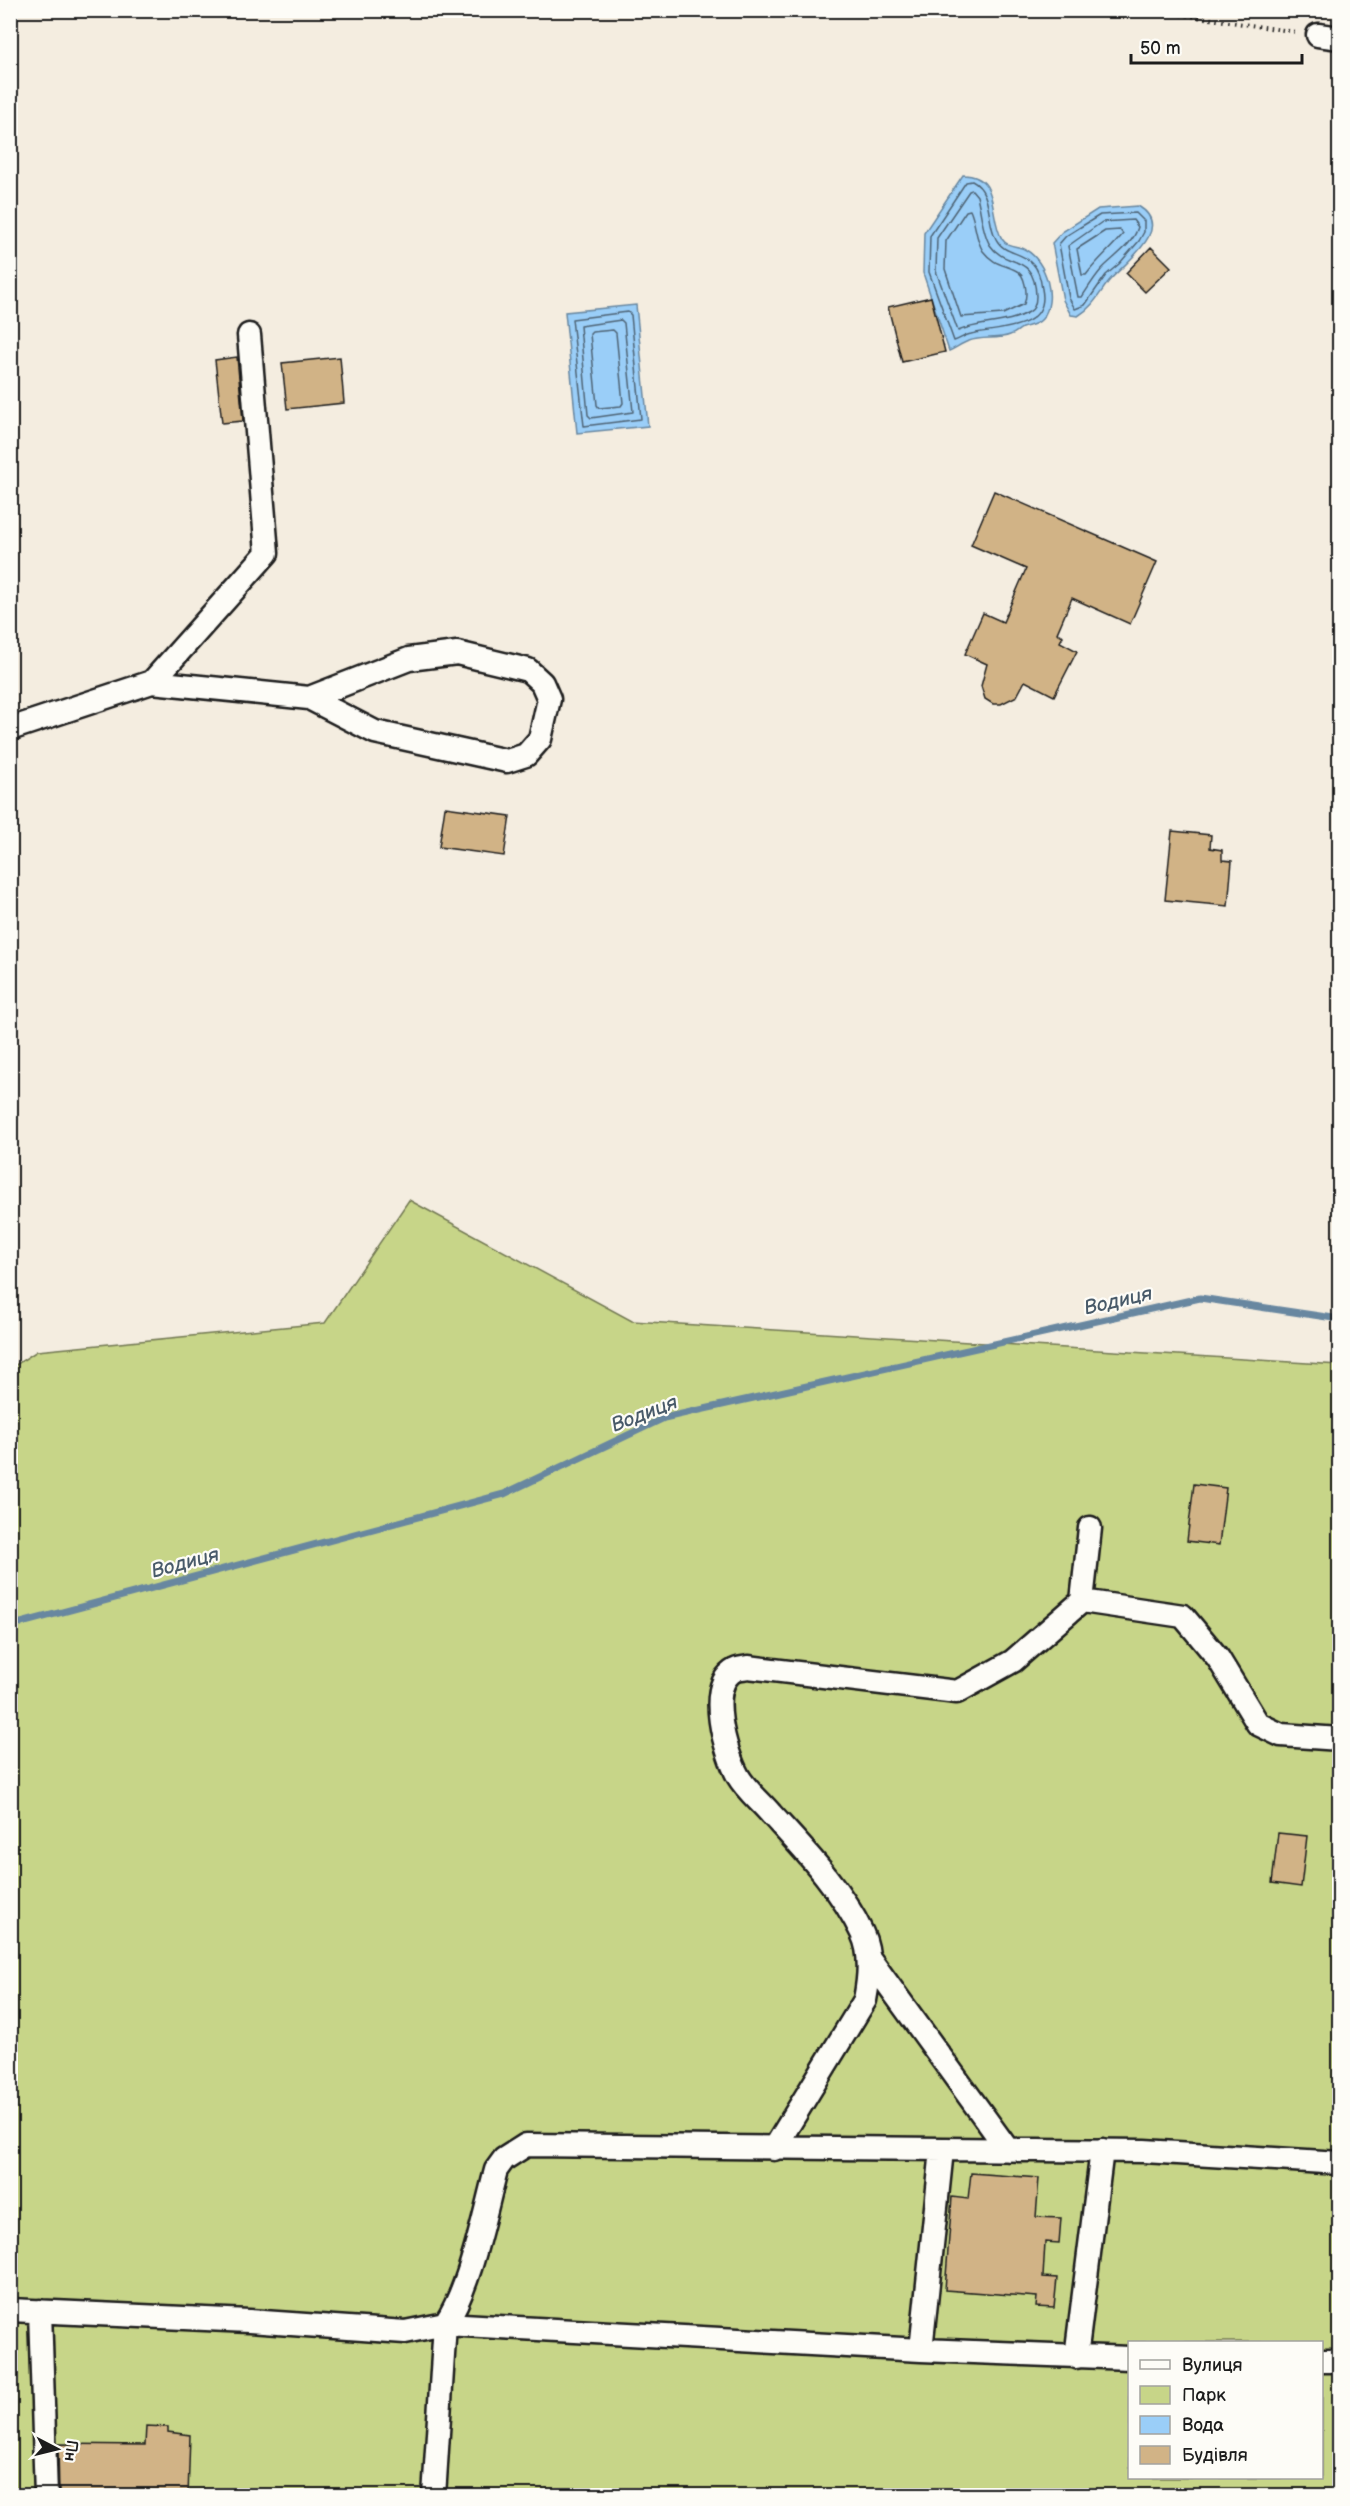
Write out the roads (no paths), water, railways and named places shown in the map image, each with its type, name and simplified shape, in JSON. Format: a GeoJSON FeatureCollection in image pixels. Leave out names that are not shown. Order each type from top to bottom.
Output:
{"type":"FeatureCollection","features":[{"type":"Feature","properties":{"kind":"street"},"geometry":{"type":"LineString","coordinates":[[152,682],[267,553],[249,335]]}},
{"type":"Feature","properties":{"kind":"street"},"geometry":{"type":"LineString","coordinates":[[10,729],[152,682],[309,698],[375,732],[507,761],[526,754],[540,739],[549,699],[542,683],[528,670],[457,653],[409,658],[309,698]]}},
{"type":"Feature","properties":{"kind":"street"},"geometry":{"type":"LineString","coordinates":[[774,2149],[865,2000],[869,1978],[869,1958],[864,1935],[845,1902],[738,1777],[723,1733],[718,1702],[726,1678],[735,1670],[748,1667],[957,1692],[1013,1662],[1082,1601],[1090,1528]]}},
{"type":"Feature","properties":{"kind":"street"},"geometry":{"type":"LineString","coordinates":[[1082,1601],[1183,1616],[1218,1659],[1258,1724],[1281,1735],[1340,1739]]}},
{"type":"Feature","properties":{"kind":"street"},"geometry":{"type":"LineString","coordinates":[[869,1958],[1008,2150]]}},
{"type":"Feature","properties":{"kind":"street"},"geometry":{"type":"LineString","coordinates":[[434,2496],[444,2324],[455,2310],[463,2288],[496,2170],[504,2159],[526,2145],[774,2149],[1102,2150],[1340,2163]]}},
{"type":"Feature","properties":{"kind":"street"},"geometry":{"type":"LineString","coordinates":[[921,2350],[942,2150]]}},
{"type":"Feature","properties":{"kind":"street"},"geometry":{"type":"LineString","coordinates":[[1076,2357],[1102,2150]]}},
{"type":"Feature","properties":{"kind":"street"},"geometry":{"type":"LineString","coordinates":[[10,2310],[249,2321],[405,2332],[444,2324],[921,2350],[1128,2358]]}},
{"type":"Feature","properties":{"kind":"street"},"geometry":{"type":"LineString","coordinates":[[40,2311],[46,2496]]}},
{"type":"Feature","properties":{"kind":"street"},"geometry":{"type":"LineString","coordinates":[[1323,2361],[1340,2361]]}},
{"type":"Feature","properties":{"kind":"water"},"geometry":{"type":"Polygon","coordinates":[[[963,175],[975,177],[988,189],[998,230],[1004,242],[1026,250],[1039,263],[1048,282],[1049,302],[1047,311],[1036,324],[1022,328],[1013,334],[969,341],[949,351],[923,273],[924,233],[963,175]]]}},
{"type":"Feature","properties":{"kind":"water"},"geometry":{"type":"Polygon","coordinates":[[[1138,206],[1148,215],[1152,224],[1143,245],[1109,281],[1088,309],[1078,316],[1071,315],[1063,300],[1052,243],[1062,232],[1098,209],[1138,206]]]}},
{"type":"Feature","properties":{"kind":"water"},"geometry":{"type":"Polygon","coordinates":[[[636,305],[648,426],[577,433],[565,312],[636,305]]]}},
{"type":"Feature","properties":{"kind":"waterway","name":"Водиця"},"geometry":{"type":"LineString","coordinates":[[10,1626],[504,1494],[664,1418],[1200,1298],[1340,1319]]}}]}
